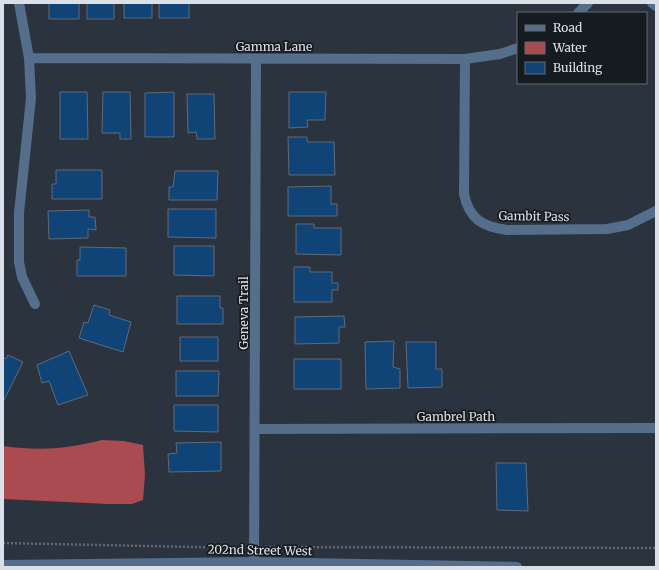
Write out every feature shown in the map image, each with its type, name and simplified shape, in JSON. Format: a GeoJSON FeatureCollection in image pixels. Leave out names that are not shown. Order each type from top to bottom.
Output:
{"type":"FeatureCollection","features":[{"type":"Feature","properties":{"kind":"street"},"geometry":{"type":"LineString","coordinates":[[19,3],[29,58],[30,98],[21,188],[18,241],[22,277],[35,304]]}},
{"type":"Feature","properties":{"kind":"street"},"geometry":{"type":"LineString","coordinates":[[579,12],[588,3]]}},
{"type":"Feature","properties":{"kind":"street"},"geometry":{"type":"LineString","coordinates":[[652,3],[656,6]]}},
{"type":"Feature","properties":{"kind":"street","name":"Gamma Lane"},"geometry":{"type":"LineString","coordinates":[[29,58],[465,59],[500,54],[517,48]]}},
{"type":"Feature","properties":{"kind":"street","name":"Geneva Trail"},"geometry":{"type":"LineString","coordinates":[[254,565],[256,429],[256,59]]}},
{"type":"Feature","properties":{"kind":"street","name":"Gambit Pass"},"geometry":{"type":"LineString","coordinates":[[465,59],[464,194],[470,212],[477,219],[494,228],[507,230],[607,229],[628,225],[656,211]]}},
{"type":"Feature","properties":{"kind":"street","name":"Gambrel Path"},"geometry":{"type":"LineString","coordinates":[[256,429],[656,428]]}},
{"type":"Feature","properties":{"kind":"street","name":"202nd Street West"},"geometry":{"type":"LineString","coordinates":[[3,565],[517,567]]}},
{"type":"Feature","properties":{"kind":"path"},"geometry":{"type":"LineString","coordinates":[[3,543],[41,543],[110,547],[656,548]]}},
{"type":"Feature","properties":{"kind":"water"},"geometry":{"type":"Polygon","coordinates":[[[102,440],[124,441],[143,445],[145,475],[143,500],[132,504],[108,504],[3,499],[3,446],[41,449],[65,447],[102,440]]]}},
{"type":"Feature","properties":{"kind":"building"},"geometry":{"type":"Polygon","coordinates":[[[49,3],[79,3],[79,19],[49,19],[49,3]]]}},
{"type":"Feature","properties":{"kind":"building"},"geometry":{"type":"Polygon","coordinates":[[[87,3],[114,3],[114,19],[87,19],[87,3]]]}},
{"type":"Feature","properties":{"kind":"building"},"geometry":{"type":"Polygon","coordinates":[[[124,3],[152,3],[152,18],[124,18],[124,3]]]}},
{"type":"Feature","properties":{"kind":"building"},"geometry":{"type":"Polygon","coordinates":[[[159,3],[189,3],[189,18],[159,18],[159,3]]]}},
{"type":"Feature","properties":{"kind":"building"},"geometry":{"type":"Polygon","coordinates":[[[60,92],[87,92],[88,139],[60,139],[60,92]]]}},
{"type":"Feature","properties":{"kind":"building"},"geometry":{"type":"Polygon","coordinates":[[[103,92],[130,92],[131,139],[120,139],[120,133],[102,133],[103,92]]]}},
{"type":"Feature","properties":{"kind":"building"},"geometry":{"type":"Polygon","coordinates":[[[174,92],[174,137],[145,137],[145,93],[174,92]]]}},
{"type":"Feature","properties":{"kind":"building"},"geometry":{"type":"Polygon","coordinates":[[[289,92],[326,92],[325,120],[307,120],[308,127],[289,128],[289,92]]]}},
{"type":"Feature","properties":{"kind":"building"},"geometry":{"type":"Polygon","coordinates":[[[187,94],[214,94],[215,139],[197,139],[196,132],[188,133],[187,94]]]}},
{"type":"Feature","properties":{"kind":"building"},"geometry":{"type":"Polygon","coordinates":[[[288,137],[307,137],[307,142],[334,142],[335,175],[289,175],[288,137]]]}},
{"type":"Feature","properties":{"kind":"building"},"geometry":{"type":"Polygon","coordinates":[[[56,170],[102,170],[102,199],[52,199],[52,184],[56,184],[56,170]]]}},
{"type":"Feature","properties":{"kind":"building"},"geometry":{"type":"Polygon","coordinates":[[[175,171],[218,171],[217,200],[169,200],[169,187],[173,187],[175,171]]]}},
{"type":"Feature","properties":{"kind":"building"},"geometry":{"type":"Polygon","coordinates":[[[331,186],[331,204],[337,204],[337,216],[288,216],[288,187],[331,186]]]}},
{"type":"Feature","properties":{"kind":"building"},"geometry":{"type":"Polygon","coordinates":[[[168,209],[216,209],[216,238],[168,237],[168,209]]]}},
{"type":"Feature","properties":{"kind":"building"},"geometry":{"type":"Polygon","coordinates":[[[89,210],[89,217],[95,217],[96,230],[88,229],[88,238],[49,239],[48,211],[89,210]]]}},
{"type":"Feature","properties":{"kind":"building"},"geometry":{"type":"Polygon","coordinates":[[[296,224],[314,224],[314,228],[341,228],[341,255],[296,254],[296,224]]]}},
{"type":"Feature","properties":{"kind":"building"},"geometry":{"type":"Polygon","coordinates":[[[174,246],[214,246],[214,276],[174,275],[174,246]]]}},
{"type":"Feature","properties":{"kind":"building"},"geometry":{"type":"Polygon","coordinates":[[[80,247],[126,248],[126,276],[77,276],[77,260],[80,260],[80,247]]]}},
{"type":"Feature","properties":{"kind":"building"},"geometry":{"type":"Polygon","coordinates":[[[294,267],[310,267],[310,272],[332,272],[332,283],[338,283],[338,290],[332,290],[332,302],[294,302],[294,267]]]}},
{"type":"Feature","properties":{"kind":"building"},"geometry":{"type":"Polygon","coordinates":[[[177,296],[220,296],[220,308],[223,308],[223,324],[177,324],[177,296]]]}},
{"type":"Feature","properties":{"kind":"building"},"geometry":{"type":"Polygon","coordinates":[[[94,305],[110,310],[109,315],[131,322],[123,352],[79,338],[84,322],[88,323],[94,305]]]}},
{"type":"Feature","properties":{"kind":"building"},"geometry":{"type":"Polygon","coordinates":[[[344,316],[345,327],[339,327],[339,343],[295,344],[295,317],[344,316]]]}},
{"type":"Feature","properties":{"kind":"building"},"geometry":{"type":"Polygon","coordinates":[[[180,337],[218,337],[218,361],[180,361],[180,337]]]}},
{"type":"Feature","properties":{"kind":"building"},"geometry":{"type":"Polygon","coordinates":[[[394,341],[393,367],[400,369],[400,388],[366,389],[365,342],[394,341]]]}},
{"type":"Feature","properties":{"kind":"building"},"geometry":{"type":"Polygon","coordinates":[[[406,342],[436,342],[436,369],[442,369],[442,387],[408,388],[406,342]]]}},
{"type":"Feature","properties":{"kind":"building"},"geometry":{"type":"Polygon","coordinates":[[[69,351],[88,395],[58,405],[49,381],[42,383],[37,365],[69,351]]]}},
{"type":"Feature","properties":{"kind":"building"},"geometry":{"type":"Polygon","coordinates":[[[8,355],[23,362],[3,402],[3,357],[6,359],[8,355]]]}},
{"type":"Feature","properties":{"kind":"building"},"geometry":{"type":"Polygon","coordinates":[[[294,359],[341,359],[341,389],[294,389],[294,359]]]}},
{"type":"Feature","properties":{"kind":"building"},"geometry":{"type":"Polygon","coordinates":[[[176,371],[219,371],[218,396],[176,396],[176,371]]]}},
{"type":"Feature","properties":{"kind":"building"},"geometry":{"type":"Polygon","coordinates":[[[174,405],[218,405],[218,432],[174,431],[174,405]]]}},
{"type":"Feature","properties":{"kind":"building"},"geometry":{"type":"Polygon","coordinates":[[[221,442],[221,471],[169,472],[168,454],[177,453],[176,443],[221,442]]]}},
{"type":"Feature","properties":{"kind":"building"},"geometry":{"type":"Polygon","coordinates":[[[496,463],[526,463],[528,511],[497,510],[496,463]]]}}]}
